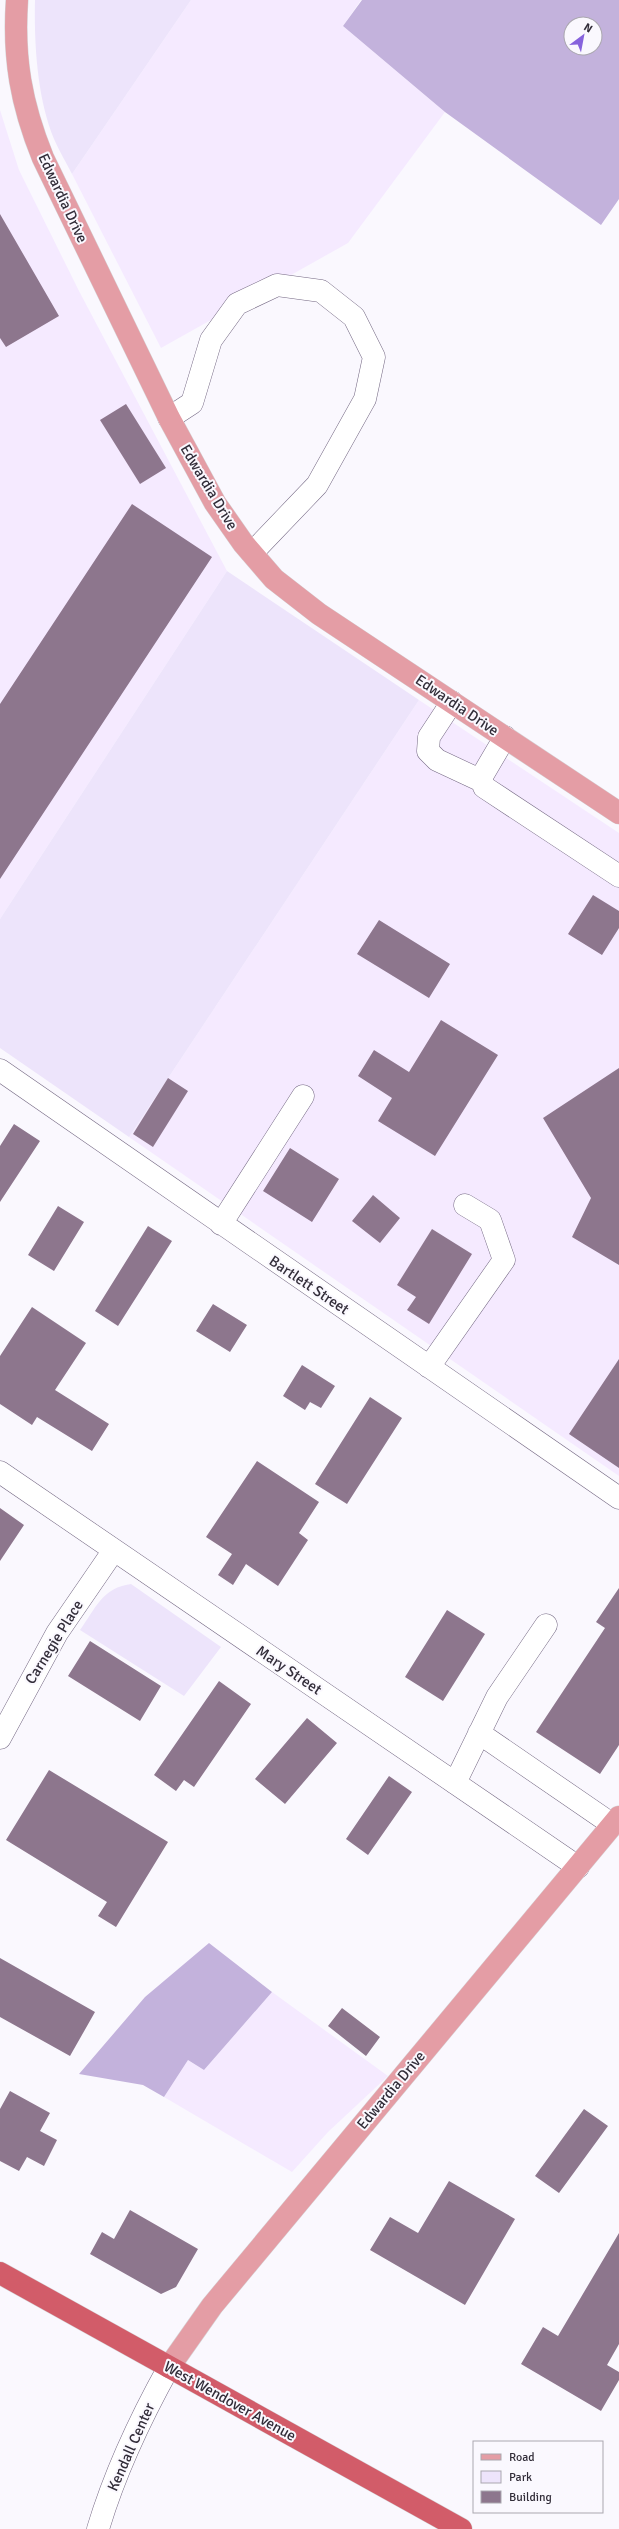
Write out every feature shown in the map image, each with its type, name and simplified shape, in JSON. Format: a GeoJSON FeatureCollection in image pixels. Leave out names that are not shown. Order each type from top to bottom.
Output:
{"type":"FeatureCollection","features":[{"type":"Feature","properties":{"kind":"highway","name":"West Wendover Avenue"},"geometry":{"type":"LineString","coordinates":[[0,2273],[461,2529]]}},
{"type":"Feature","properties":{"kind":"main road","name":"Edwardia Drive"},"geometry":{"type":"LineString","coordinates":[[17,0],[15,48],[18,75],[30,127],[56,187],[169,418],[215,503],[252,553],[274,579],[319,614],[619,813]]}},
{"type":"Feature","properties":{"kind":"main road","name":"Edwardia Drive"},"geometry":{"type":"LineString","coordinates":[[169,2368],[212,2306],[616,1821]]}},
{"type":"Feature","properties":{"kind":"street"},"geometry":{"type":"LineString","coordinates":[[169,418],[192,403],[211,340],[237,304],[277,285],[321,291],[354,317],[374,357],[365,399],[317,485],[252,553]]}},
{"type":"Feature","properties":{"kind":"street"},"geometry":{"type":"LineString","coordinates":[[452,702],[429,737],[428,751],[437,760],[482,781]]}},
{"type":"Feature","properties":{"kind":"street"},"geometry":{"type":"LineString","coordinates":[[505,737],[486,766],[481,778],[484,787],[619,876]]}},
{"type":"Feature","properties":{"kind":"street","name":"Bartlett Street"},"geometry":{"type":"LineString","coordinates":[[0,1070],[619,1498]]}},
{"type":"Feature","properties":{"kind":"street"},"geometry":{"type":"LineString","coordinates":[[221,1224],[303,1096]]}},
{"type":"Feature","properties":{"kind":"street"},"geometry":{"type":"LineString","coordinates":[[429,1367],[504,1260],[490,1220],[465,1205]]}},
{"type":"Feature","properties":{"kind":"street","name":"Mary Street"},"geometry":{"type":"LineString","coordinates":[[0,1472],[578,1867]]}},
{"type":"Feature","properties":{"kind":"street","name":"Carnegie Place"},"geometry":{"type":"LineString","coordinates":[[0,1738],[57,1633],[114,1550]]}},
{"type":"Feature","properties":{"kind":"street"},"geometry":{"type":"LineString","coordinates":[[455,1783],[497,1697],[546,1625]]}},
{"type":"Feature","properties":{"kind":"street"},"geometry":{"type":"LineString","coordinates":[[479,1733],[616,1821]]}},
{"type":"Feature","properties":{"kind":"street","name":"Kendall Center"},"geometry":{"type":"LineString","coordinates":[[98,2529],[122,2463],[144,2412],[169,2368]]}},
{"type":"Feature","properties":{"kind":"shaded area"},"geometry":{"type":"Polygon","coordinates":[[[191,0],[361,0],[343,26],[445,112],[348,243],[161,348],[72,174],[191,0]]]}},
{"type":"Feature","properties":{"kind":"shaded area"},"geometry":{"type":"Polygon","coordinates":[[[362,0],[619,0],[619,199],[601,225],[445,112],[343,26],[362,0]]]}},
{"type":"Feature","properties":{"kind":"shaded area"},"geometry":{"type":"Polygon","coordinates":[[[0,110],[19,170],[79,291],[227,571],[0,919],[0,110]]]}},
{"type":"Feature","properties":{"kind":"shaded area"},"geometry":{"type":"Polygon","coordinates":[[[419,700],[619,833],[619,1476],[129,1137],[419,700]]]}},
{"type":"Feature","properties":{"kind":"shaded area"},"geometry":{"type":"Polygon","coordinates":[[[209,1943],[272,1992],[204,2070],[188,2060],[164,2097],[143,2085],[79,2074],[145,1997],[209,1943]]]}},
{"type":"Feature","properties":{"kind":"shaded area"},"geometry":{"type":"Polygon","coordinates":[[[272,1992],[388,2076],[328,2132],[292,2172],[164,2097],[188,2060],[204,2070],[272,1992]]]}},
{"type":"Feature","properties":{"kind":"green space"},"geometry":{"type":"Polygon","coordinates":[[[35,0],[191,0],[72,174],[58,148],[48,123],[40,88],[36,52],[35,0]]]}},
{"type":"Feature","properties":{"kind":"green space"},"geometry":{"type":"Polygon","coordinates":[[[227,571],[419,700],[129,1137],[0,1048],[0,919],[227,571]]]}},
{"type":"Feature","properties":{"kind":"green space"},"geometry":{"type":"Polygon","coordinates":[[[131,1584],[221,1647],[184,1696],[80,1630],[106,1595],[121,1586],[131,1584]]]}},
{"type":"Feature","properties":{"kind":"building"},"geometry":{"type":"Polygon","coordinates":[[[0,214],[59,316],[6,347],[0,338],[0,214]]]}},
{"type":"Feature","properties":{"kind":"building"},"geometry":{"type":"Polygon","coordinates":[[[126,404],[166,468],[140,484],[100,420],[126,404]]]}},
{"type":"Feature","properties":{"kind":"building"},"geometry":{"type":"Polygon","coordinates":[[[132,504],[212,557],[0,879],[0,704],[132,504]]]}},
{"type":"Feature","properties":{"kind":"building"},"geometry":{"type":"Polygon","coordinates":[[[593,895],[619,911],[619,928],[602,955],[568,934],[593,895]]]}},
{"type":"Feature","properties":{"kind":"building"},"geometry":{"type":"Polygon","coordinates":[[[379,920],[450,964],[429,998],[357,954],[379,920]]]}},
{"type":"Feature","properties":{"kind":"building"},"geometry":{"type":"Polygon","coordinates":[[[441,1020],[498,1055],[435,1156],[378,1121],[392,1098],[358,1076],[374,1050],[409,1072],[441,1020]]]}},
{"type":"Feature","properties":{"kind":"building"},"geometry":{"type":"Polygon","coordinates":[[[619,1068],[619,1265],[572,1237],[591,1198],[543,1118],[619,1068]]]}},
{"type":"Feature","properties":{"kind":"building"},"geometry":{"type":"Polygon","coordinates":[[[168,1078],[188,1091],[153,1147],[133,1134],[168,1078]]]}},
{"type":"Feature","properties":{"kind":"building"},"geometry":{"type":"Polygon","coordinates":[[[14,1124],[40,1141],[0,1202],[0,1146],[14,1124]]]}},
{"type":"Feature","properties":{"kind":"building"},"geometry":{"type":"Polygon","coordinates":[[[290,1148],[339,1179],[312,1222],[263,1191],[290,1148]]]}},
{"type":"Feature","properties":{"kind":"building"},"geometry":{"type":"Polygon","coordinates":[[[373,1195],[400,1218],[380,1243],[352,1221],[373,1195]]]}},
{"type":"Feature","properties":{"kind":"building"},"geometry":{"type":"Polygon","coordinates":[[[58,1206],[84,1222],[54,1271],[28,1255],[58,1206]]]}},
{"type":"Feature","properties":{"kind":"building"},"geometry":{"type":"Polygon","coordinates":[[[148,1226],[172,1241],[118,1326],[95,1311],[148,1226]]]}},
{"type":"Feature","properties":{"kind":"building"},"geometry":{"type":"Polygon","coordinates":[[[432,1229],[472,1254],[429,1324],[407,1310],[416,1297],[397,1285],[432,1229]]]}},
{"type":"Feature","properties":{"kind":"building"},"geometry":{"type":"Polygon","coordinates":[[[213,1304],[247,1325],[230,1352],[196,1331],[213,1304]]]}},
{"type":"Feature","properties":{"kind":"building"},"geometry":{"type":"Polygon","coordinates":[[[32,1307],[86,1343],[55,1390],[109,1424],[92,1451],[37,1417],[32,1425],[0,1404],[0,1356],[32,1307]]]}},
{"type":"Feature","properties":{"kind":"building"},"geometry":{"type":"Polygon","coordinates":[[[619,1359],[619,1468],[569,1434],[619,1359]]]}},
{"type":"Feature","properties":{"kind":"building"},"geometry":{"type":"Polygon","coordinates":[[[302,1365],[335,1386],[321,1408],[310,1402],[305,1410],[283,1396],[302,1365]]]}},
{"type":"Feature","properties":{"kind":"building"},"geometry":{"type":"Polygon","coordinates":[[[370,1397],[402,1418],[347,1504],[315,1484],[370,1397]]]}},
{"type":"Feature","properties":{"kind":"building"},"geometry":{"type":"Polygon","coordinates":[[[257,1461],[319,1502],[299,1533],[308,1540],[278,1586],[246,1564],[233,1585],[218,1575],[232,1554],[206,1537],[257,1461]]]}},
{"type":"Feature","properties":{"kind":"building"},"geometry":{"type":"Polygon","coordinates":[[[0,1508],[24,1525],[0,1561],[0,1508]]]}},
{"type":"Feature","properties":{"kind":"building"},"geometry":{"type":"Polygon","coordinates":[[[619,1588],[619,1745],[600,1774],[536,1732],[605,1628],[596,1622],[619,1588]]]}},
{"type":"Feature","properties":{"kind":"building"},"geometry":{"type":"Polygon","coordinates":[[[447,1610],[485,1634],[443,1701],[405,1677],[447,1610]]]}},
{"type":"Feature","properties":{"kind":"building"},"geometry":{"type":"Polygon","coordinates":[[[90,1641],[161,1686],[140,1721],[68,1676],[90,1641]]]}},
{"type":"Feature","properties":{"kind":"building"},"geometry":{"type":"Polygon","coordinates":[[[219,1681],[251,1704],[194,1787],[184,1780],[176,1791],[154,1775],[219,1681]]]}},
{"type":"Feature","properties":{"kind":"building"},"geometry":{"type":"Polygon","coordinates":[[[307,1718],[337,1743],[285,1804],[255,1779],[307,1718]]]}},
{"type":"Feature","properties":{"kind":"building"},"geometry":{"type":"Polygon","coordinates":[[[49,1770],[168,1842],[116,1927],[98,1916],[107,1902],[6,1840],[49,1770]]]}},
{"type":"Feature","properties":{"kind":"building"},"geometry":{"type":"Polygon","coordinates":[[[389,1776],[412,1792],[368,1855],[346,1839],[389,1776]]]}},
{"type":"Feature","properties":{"kind":"building"},"geometry":{"type":"Polygon","coordinates":[[[0,1958],[95,2012],[70,2056],[0,2017],[0,1958]]]}},
{"type":"Feature","properties":{"kind":"building"},"geometry":{"type":"Polygon","coordinates":[[[342,2008],[380,2037],[366,2056],[328,2026],[342,2008]]]}},
{"type":"Feature","properties":{"kind":"building"},"geometry":{"type":"Polygon","coordinates":[[[10,2091],[50,2113],[40,2131],[57,2140],[44,2166],[27,2157],[19,2171],[0,2161],[0,2109],[10,2091]]]}},
{"type":"Feature","properties":{"kind":"building"},"geometry":{"type":"Polygon","coordinates":[[[584,2109],[608,2126],[559,2193],[535,2176],[584,2109]]]}},
{"type":"Feature","properties":{"kind":"building"},"geometry":{"type":"Polygon","coordinates":[[[449,2181],[515,2219],[465,2305],[370,2250],[390,2217],[418,2233],[449,2181]]]}},
{"type":"Feature","properties":{"kind":"building"},"geometry":{"type":"Polygon","coordinates":[[[130,2210],[198,2249],[176,2287],[161,2294],[90,2254],[102,2232],[114,2239],[130,2210]]]}},
{"type":"Feature","properties":{"kind":"building"},"geometry":{"type":"Polygon","coordinates":[[[619,2233],[619,2344],[607,2365],[619,2372],[619,2380],[601,2411],[521,2364],[543,2327],[558,2336],[619,2233]]]}}]}
